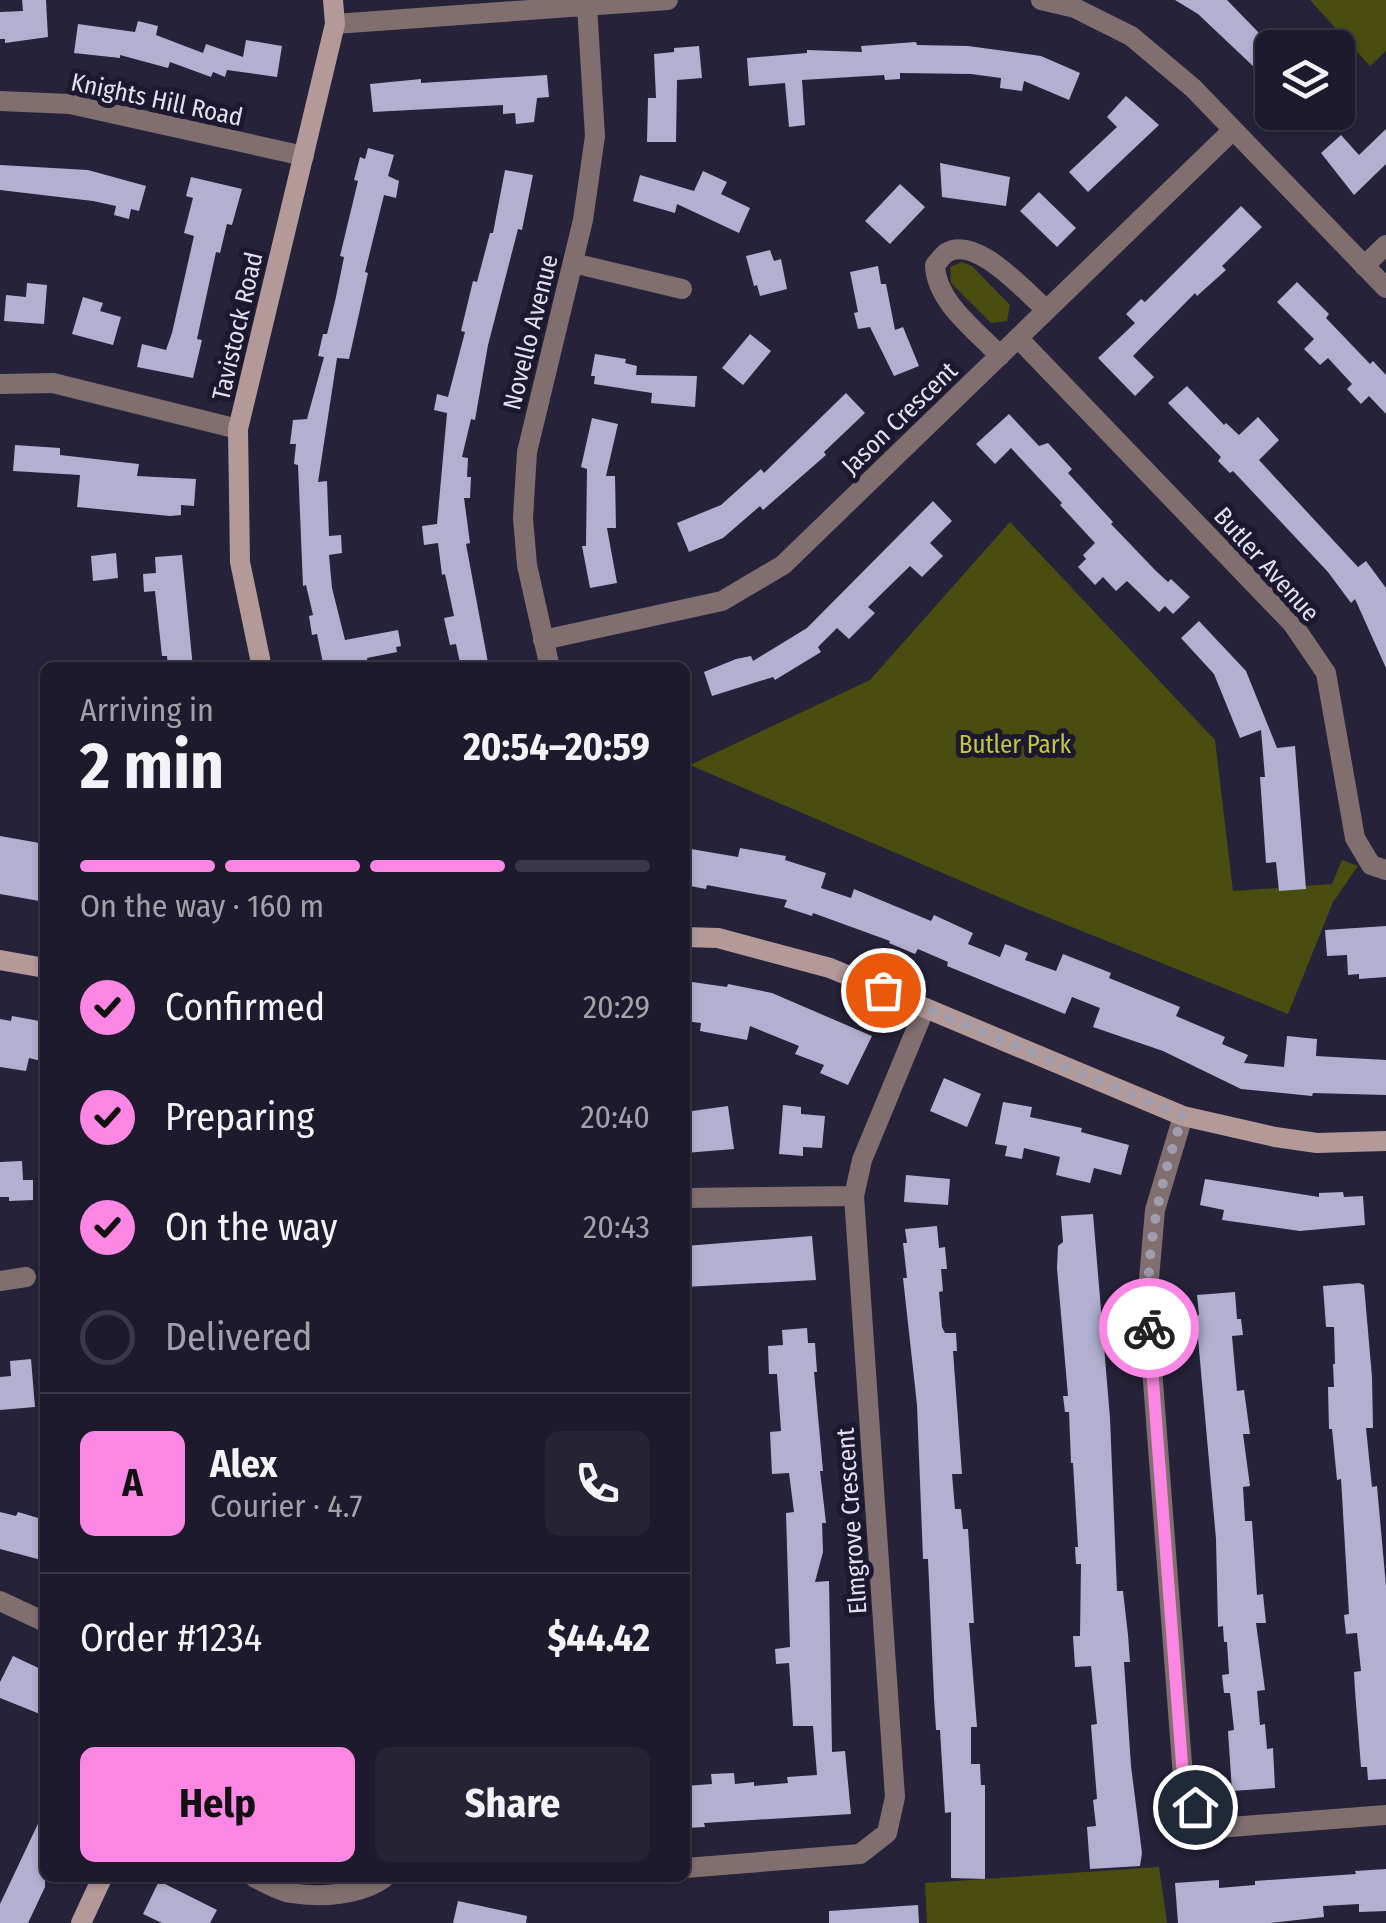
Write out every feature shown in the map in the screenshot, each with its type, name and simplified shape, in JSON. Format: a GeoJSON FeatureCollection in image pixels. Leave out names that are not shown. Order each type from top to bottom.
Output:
{"type":"FeatureCollection","features":[{"type":"Feature","properties":{"kind":"street","name":"Tavistock Road"},"geometry":{"type":"LineString","coordinates":[[261,662],[240,562],[238,430],[335,24],[334,0]]}},
{"type":"Feature","properties":{"kind":"street"},"geometry":{"type":"LineString","coordinates":[[335,24],[668,0]]}},
{"type":"Feature","properties":{"kind":"street"},"geometry":{"type":"LineString","coordinates":[[1042,0],[1076,8],[1131,36],[1192,88],[1386,288]]}},
{"type":"Feature","properties":{"kind":"street","name":"Novello Avenue"},"geometry":{"type":"LineString","coordinates":[[548,662],[527,565],[522,518],[527,452],[583,220],[595,136],[587,6]]}},
{"type":"Feature","properties":{"kind":"street","name":"Knights Hill Road"},"geometry":{"type":"LineString","coordinates":[[0,101],[70,104],[304,156]]}},
{"type":"Feature","properties":{"kind":"street","name":"Jason Crescent"},"geometry":{"type":"LineString","coordinates":[[543,640],[722,601],[783,565],[1233,130]]}},
{"type":"Feature","properties":{"kind":"street"},"geometry":{"type":"LineString","coordinates":[[1364,266],[1386,245]]}},
{"type":"Feature","properties":{"kind":"street"},"geometry":{"type":"LineString","coordinates":[[1000,356],[944,296],[936,278],[936,265],[946,252],[966,248],[984,255],[1047,310]]}},
{"type":"Feature","properties":{"kind":"street"},"geometry":{"type":"LineString","coordinates":[[573,263],[682,289]]}},
{"type":"Feature","properties":{"kind":"street","name":"Butler Avenue"},"geometry":{"type":"LineString","coordinates":[[1018,338],[1292,624],[1315,656],[1326,673],[1355,838],[1371,864],[1386,870]]}},
{"type":"Feature","properties":{"kind":"street"},"geometry":{"type":"LineString","coordinates":[[0,384],[53,384],[238,430]]}},
{"type":"Feature","properties":{"kind":"street"},"geometry":{"type":"LineString","coordinates":[[690,936],[718,938],[830,968],[1183,1116],[1317,1143],[1386,1141]]}},
{"type":"Feature","properties":{"kind":"street"},"geometry":{"type":"LineString","coordinates":[[0,960],[40,967]]}},
{"type":"Feature","properties":{"kind":"street","name":"Elmgrove Crescent"},"geometry":{"type":"LineString","coordinates":[[690,1868],[860,1854],[887,1833],[894,1797],[854,1196],[862,1160],[925,1008]]}},
{"type":"Feature","properties":{"kind":"street"},"geometry":{"type":"LineString","coordinates":[[1183,1116],[1155,1210],[1148,1302],[1183,1777],[1195,1807],[1217,1828],[1386,1815]]}},
{"type":"Feature","properties":{"kind":"street"},"geometry":{"type":"LineString","coordinates":[[690,1198],[854,1196]]}},
{"type":"Feature","properties":{"kind":"street"},"geometry":{"type":"LineString","coordinates":[[0,1281],[26,1277]]}},
{"type":"Feature","properties":{"kind":"street"},"geometry":{"type":"LineString","coordinates":[[0,1601],[40,1620]]}},
{"type":"Feature","properties":{"kind":"street"},"geometry":{"type":"LineString","coordinates":[[81,1923],[100,1882]]}},
{"type":"Feature","properties":{"kind":"street"},"geometry":{"type":"LineString","coordinates":[[263,1882],[289,1893],[332,1894],[378,1882]]}},
{"type":"Feature","properties":{"kind":"green space"},"geometry":{"type":"Polygon","coordinates":[[[1310,0],[1386,0],[1386,51],[1370,66],[1355,50],[1355,30],[1337,30],[1310,0]]]}},
{"type":"Feature","properties":{"kind":"green space"},"geometry":{"type":"Polygon","coordinates":[[[962,262],[972,266],[1010,305],[1007,321],[991,323],[951,283],[950,267],[962,262]]]}},
{"type":"Feature","properties":{"kind":"green space","name":"Butler Park"},"geometry":{"type":"Polygon","coordinates":[[[1010,522],[1215,740],[1233,891],[1332,884],[1342,860],[1358,866],[1333,902],[1288,1014],[1015,904],[690,765],[870,680],[1010,522]]]}},
{"type":"Feature","properties":{"kind":"green space"},"geometry":{"type":"Polygon","coordinates":[[[1159,1867],[1167,1923],[927,1923],[925,1883],[1159,1867]]]}},
{"type":"Feature","properties":{"kind":"building"},"geometry":{"type":"Polygon","coordinates":[[[22,0],[46,0],[48,37],[5,43],[5,39],[0,39],[0,12],[23,11],[22,0]]]}},
{"type":"Feature","properties":{"kind":"building"},"geometry":{"type":"Polygon","coordinates":[[[1175,0],[1227,0],[1256,30],[1255,68],[1198,14],[1175,0]]]}},
{"type":"Feature","properties":{"kind":"building"},"geometry":{"type":"Polygon","coordinates":[[[138,21],[158,26],[156,35],[203,53],[206,44],[243,57],[246,40],[282,46],[277,77],[227,70],[225,77],[213,72],[211,77],[170,62],[168,68],[120,55],[74,53],[78,24],[135,32],[138,21]]]}},
{"type":"Feature","properties":{"kind":"building"},"geometry":{"type":"Polygon","coordinates":[[[916,42],[1041,56],[1080,73],[1069,100],[1024,81],[1022,91],[1000,88],[1001,78],[971,74],[900,73],[900,79],[885,80],[884,75],[802,80],[805,125],[789,127],[785,83],[749,86],[747,58],[807,50],[862,52],[861,46],[916,42]]]}},
{"type":"Feature","properties":{"kind":"building"},"geometry":{"type":"Polygon","coordinates":[[[699,46],[702,78],[677,80],[676,142],[647,142],[648,98],[656,98],[654,54],[699,46]]]}},
{"type":"Feature","properties":{"kind":"building"},"geometry":{"type":"Polygon","coordinates":[[[547,75],[549,97],[537,98],[534,122],[516,124],[515,113],[503,114],[503,105],[373,112],[370,84],[547,75]]]}},
{"type":"Feature","properties":{"kind":"building"},"geometry":{"type":"Polygon","coordinates":[[[1126,96],[1159,125],[1088,192],[1069,172],[1117,127],[1107,117],[1126,96]]]}},
{"type":"Feature","properties":{"kind":"building"},"geometry":{"type":"Polygon","coordinates":[[[1386,129],[1386,164],[1354,195],[1321,153],[1341,135],[1359,155],[1386,129]]]}},
{"type":"Feature","properties":{"kind":"building"},"geometry":{"type":"Polygon","coordinates":[[[368,148],[394,155],[388,176],[399,181],[396,198],[384,195],[349,359],[337,358],[318,482],[327,481],[329,536],[341,535],[342,553],[329,555],[332,588],[345,640],[398,630],[401,646],[396,647],[397,652],[367,658],[368,662],[323,662],[317,634],[312,635],[309,616],[313,615],[306,585],[303,586],[298,465],[294,464],[296,444],[290,444],[293,420],[307,419],[324,357],[318,356],[336,297],[344,257],[340,256],[358,181],[354,180],[360,157],[365,159],[368,148]]]}},
{"type":"Feature","properties":{"kind":"building"},"geometry":{"type":"Polygon","coordinates":[[[940,163],[1010,177],[1006,206],[942,197],[940,163]]]}},
{"type":"Feature","properties":{"kind":"building"},"geometry":{"type":"Polygon","coordinates":[[[0,165],[88,170],[146,186],[139,211],[131,209],[129,219],[114,215],[116,206],[0,190],[0,165]]]}},
{"type":"Feature","properties":{"kind":"building"},"geometry":{"type":"Polygon","coordinates":[[[505,170],[533,175],[522,230],[518,229],[488,345],[475,420],[471,419],[462,457],[468,458],[467,477],[471,477],[470,498],[464,498],[470,543],[466,544],[488,662],[460,662],[456,644],[450,645],[444,618],[454,616],[438,543],[424,545],[422,526],[437,524],[447,413],[434,410],[437,394],[448,397],[473,281],[477,282],[493,233],[505,170]]]}},
{"type":"Feature","properties":{"kind":"building"},"geometry":{"type":"Polygon","coordinates":[[[703,171],[727,182],[721,194],[750,208],[739,233],[677,204],[675,213],[633,201],[640,175],[694,191],[703,171]]]}},
{"type":"Feature","properties":{"kind":"building"},"geometry":{"type":"Polygon","coordinates":[[[191,177],[242,189],[232,225],[227,224],[220,253],[216,252],[197,339],[202,340],[193,378],[137,367],[142,344],[166,350],[172,333],[194,236],[184,233],[193,198],[186,196],[191,177]]]}},
{"type":"Feature","properties":{"kind":"building"},"geometry":{"type":"Polygon","coordinates":[[[900,184],[925,207],[890,244],[865,221],[900,184]]]}},
{"type":"Feature","properties":{"kind":"building"},"geometry":{"type":"Polygon","coordinates":[[[1039,192],[1076,228],[1057,247],[1020,211],[1039,192]]]}},
{"type":"Feature","properties":{"kind":"building"},"geometry":{"type":"Polygon","coordinates":[[[1241,206],[1262,227],[1222,266],[1226,270],[1197,296],[1195,293],[1133,356],[1154,377],[1135,396],[1098,358],[1135,323],[1126,314],[1141,299],[1145,302],[1241,206]]]}},
{"type":"Feature","properties":{"kind":"building"},"geometry":{"type":"Polygon","coordinates":[[[770,250],[774,261],[781,259],[787,289],[760,296],[746,256],[770,250]]]}},
{"type":"Feature","properties":{"kind":"building"},"geometry":{"type":"Polygon","coordinates":[[[878,266],[881,284],[886,284],[895,330],[903,327],[919,366],[894,376],[870,327],[858,329],[854,313],[858,312],[850,272],[878,266]]]}},
{"type":"Feature","properties":{"kind":"building"},"geometry":{"type":"Polygon","coordinates":[[[1297,282],[1370,364],[1373,361],[1386,375],[1386,414],[1369,396],[1361,404],[1347,389],[1352,384],[1328,358],[1320,365],[1304,349],[1314,339],[1277,302],[1297,282]]]}},
{"type":"Feature","properties":{"kind":"building"},"geometry":{"type":"Polygon","coordinates":[[[27,283],[47,285],[44,324],[4,321],[6,295],[26,297],[27,283]]]}},
{"type":"Feature","properties":{"kind":"building"},"geometry":{"type":"Polygon","coordinates":[[[83,297],[103,303],[100,311],[121,317],[113,345],[72,334],[83,297]]]}},
{"type":"Feature","properties":{"kind":"building"},"geometry":{"type":"Polygon","coordinates":[[[750,334],[771,351],[743,385],[722,368],[750,334]]]}},
{"type":"Feature","properties":{"kind":"building"},"geometry":{"type":"Polygon","coordinates":[[[595,354],[626,359],[625,363],[637,366],[636,375],[697,376],[695,407],[651,403],[652,393],[594,384],[595,376],[591,376],[595,354]]]}},
{"type":"Feature","properties":{"kind":"building"},"geometry":{"type":"Polygon","coordinates":[[[1187,386],[1224,425],[1239,435],[1258,417],[1279,440],[1259,460],[1358,567],[1366,561],[1386,588],[1386,668],[1355,599],[1351,603],[1328,572],[1233,471],[1230,473],[1218,461],[1221,457],[1168,403],[1187,386]]]}},
{"type":"Feature","properties":{"kind":"building"},"geometry":{"type":"Polygon","coordinates":[[[846,393],[865,413],[824,452],[826,455],[763,510],[760,506],[723,538],[689,552],[677,523],[721,505],[761,469],[764,473],[846,393]]]}},
{"type":"Feature","properties":{"kind":"building"},"geometry":{"type":"Polygon","coordinates":[[[1009,414],[1039,446],[1048,443],[1111,524],[1155,570],[1190,597],[1173,614],[1165,606],[1159,612],[1127,581],[1116,591],[1103,577],[1095,585],[1078,567],[1095,543],[1062,503],[1011,448],[995,464],[976,444],[1009,414]]]}},
{"type":"Feature","properties":{"kind":"building"},"geometry":{"type":"Polygon","coordinates":[[[592,418],[618,424],[606,476],[615,476],[616,528],[607,528],[617,583],[590,588],[582,546],[586,546],[587,469],[581,467],[592,418]]]}},
{"type":"Feature","properties":{"kind":"building"},"geometry":{"type":"Polygon","coordinates":[[[15,445],[60,448],[60,455],[139,464],[137,476],[196,479],[194,506],[181,505],[181,515],[170,516],[77,507],[80,475],[13,471],[15,445]]]}},
{"type":"Feature","properties":{"kind":"building"},"geometry":{"type":"Polygon","coordinates":[[[933,501],[952,521],[930,543],[943,556],[922,577],[910,566],[868,607],[875,613],[849,639],[837,628],[818,647],[821,652],[775,680],[773,677],[712,696],[704,672],[736,659],[751,656],[753,661],[807,628],[933,501]]]}},
{"type":"Feature","properties":{"kind":"building"},"geometry":{"type":"Polygon","coordinates":[[[116,553],[118,578],[93,581],[91,556],[116,553]]]}},
{"type":"Feature","properties":{"kind":"building"},"geometry":{"type":"Polygon","coordinates":[[[182,555],[192,662],[168,662],[167,656],[162,656],[155,591],[144,592],[143,574],[156,573],[155,557],[182,555]]]}},
{"type":"Feature","properties":{"kind":"building"},"geometry":{"type":"Polygon","coordinates":[[[1199,621],[1246,671],[1277,748],[1295,746],[1306,889],[1279,891],[1276,862],[1266,863],[1261,730],[1240,738],[1214,674],[1181,638],[1199,621]]]}},
{"type":"Feature","properties":{"kind":"building"},"geometry":{"type":"Polygon","coordinates":[[[0,836],[40,843],[40,901],[0,894],[0,836]]]}},
{"type":"Feature","properties":{"kind":"building"},"geometry":{"type":"Polygon","coordinates":[[[740,848],[786,856],[785,860],[826,873],[821,888],[851,898],[854,889],[931,921],[934,915],[973,933],[968,944],[1000,957],[1005,944],[1028,953],[1025,960],[1056,971],[1063,954],[1111,973],[1109,978],[1180,1007],[1176,1016],[1225,1037],[1222,1044],[1248,1055],[1244,1063],[1284,1067],[1287,1036],[1317,1039],[1316,1056],[1386,1060],[1386,1095],[1312,1096],[1241,1089],[1163,1051],[1093,1027],[1100,1008],[1072,997],[1065,1014],[947,966],[948,962],[918,949],[915,954],[813,913],[812,916],[784,907],[787,900],[707,885],[706,889],[690,886],[690,849],[738,857],[740,848]]]}},
{"type":"Feature","properties":{"kind":"building"},"geometry":{"type":"Polygon","coordinates":[[[1386,926],[1386,977],[1359,979],[1359,974],[1348,975],[1347,955],[1327,956],[1325,930],[1386,926]]]}},
{"type":"Feature","properties":{"kind":"building"},"geometry":{"type":"Polygon","coordinates":[[[690,982],[772,993],[872,1036],[848,1085],[820,1073],[824,1065],[795,1054],[799,1046],[750,1026],[747,1040],[700,1031],[701,1023],[690,1022],[690,982]]]}},
{"type":"Feature","properties":{"kind":"building"},"geometry":{"type":"Polygon","coordinates":[[[12,1016],[40,1021],[40,1061],[29,1058],[26,1071],[0,1067],[0,1019],[11,1021],[12,1016]]]}},
{"type":"Feature","properties":{"kind":"building"},"geometry":{"type":"Polygon","coordinates":[[[944,1078],[981,1094],[967,1127],[930,1111],[944,1078]]]}},
{"type":"Feature","properties":{"kind":"building"},"geometry":{"type":"Polygon","coordinates":[[[1003,1102],[1032,1107],[1030,1117],[1082,1128],[1081,1132],[1129,1145],[1121,1175],[1094,1168],[1090,1183],[1056,1175],[1060,1157],[1024,1148],[1022,1159],[1005,1156],[1007,1146],[995,1144],[1003,1102]]]}},
{"type":"Feature","properties":{"kind":"building"},"geometry":{"type":"Polygon","coordinates":[[[783,1105],[801,1107],[801,1114],[825,1116],[822,1148],[803,1147],[803,1156],[779,1154],[783,1105]]]}},
{"type":"Feature","properties":{"kind":"building"},"geometry":{"type":"Polygon","coordinates":[[[728,1106],[734,1149],[690,1153],[690,1111],[728,1106]]]}},
{"type":"Feature","properties":{"kind":"building"},"geometry":{"type":"Polygon","coordinates":[[[22,1161],[23,1180],[33,1180],[33,1200],[9,1201],[9,1197],[0,1197],[0,1162],[22,1161]]]}},
{"type":"Feature","properties":{"kind":"building"},"geometry":{"type":"Polygon","coordinates":[[[906,1175],[950,1179],[948,1205],[904,1202],[906,1175]]]}},
{"type":"Feature","properties":{"kind":"building"},"geometry":{"type":"Polygon","coordinates":[[[1205,1179],[1319,1197],[1319,1193],[1343,1192],[1344,1197],[1363,1196],[1365,1225],[1300,1231],[1222,1220],[1224,1210],[1200,1205],[1205,1179]]]}},
{"type":"Feature","properties":{"kind":"building"},"geometry":{"type":"Polygon","coordinates":[[[1093,1214],[1110,1418],[1117,1591],[1123,1591],[1128,1635],[1130,1662],[1124,1662],[1142,1853],[1140,1866],[1090,1869],[1087,1827],[1096,1826],[1093,1800],[1097,1799],[1091,1725],[1097,1724],[1091,1666],[1075,1667],[1073,1636],[1080,1636],[1081,1564],[1076,1564],[1073,1463],[1069,1412],[1065,1412],[1063,1396],[1068,1396],[1057,1268],[1058,1246],[1063,1242],[1061,1216],[1093,1214]]]}},
{"type":"Feature","properties":{"kind":"building"},"geometry":{"type":"Polygon","coordinates":[[[937,1226],[939,1248],[945,1247],[947,1269],[941,1269],[943,1291],[939,1292],[942,1327],[945,1333],[956,1333],[957,1351],[953,1351],[962,1474],[952,1474],[955,1509],[961,1509],[963,1529],[968,1529],[974,1623],[969,1623],[977,1727],[971,1727],[971,1764],[980,1764],[981,1785],[985,1785],[985,1879],[951,1878],[951,1812],[945,1813],[940,1730],[936,1730],[928,1559],[923,1559],[917,1405],[903,1278],[907,1278],[903,1243],[907,1243],[905,1229],[937,1226]]]}},
{"type":"Feature","properties":{"kind":"building"},"geometry":{"type":"Polygon","coordinates":[[[812,1236],[816,1280],[690,1287],[690,1246],[812,1236]]]}},
{"type":"Feature","properties":{"kind":"building"},"geometry":{"type":"Polygon","coordinates":[[[1364,1285],[1372,1377],[1373,1428],[1366,1428],[1372,1487],[1377,1486],[1386,1586],[1386,1779],[1368,1780],[1367,1767],[1361,1767],[1355,1691],[1354,1672],[1361,1671],[1357,1633],[1346,1634],[1344,1615],[1349,1614],[1341,1479],[1337,1480],[1329,1429],[1328,1387],[1334,1387],[1334,1327],[1326,1327],[1323,1286],[1364,1285]]]}},
{"type":"Feature","properties":{"kind":"building"},"geometry":{"type":"Polygon","coordinates":[[[1235,1292],[1243,1335],[1232,1336],[1237,1391],[1244,1390],[1250,1434],[1243,1434],[1250,1486],[1243,1487],[1245,1521],[1252,1521],[1257,1595],[1263,1594],[1266,1623],[1256,1623],[1265,1690],[1257,1691],[1260,1725],[1265,1724],[1267,1749],[1273,1748],[1275,1788],[1232,1791],[1228,1731],[1234,1730],[1230,1693],[1224,1693],[1222,1675],[1229,1674],[1227,1642],[1223,1626],[1218,1627],[1216,1539],[1196,1316],[1197,1295],[1235,1292]]]}},
{"type":"Feature","properties":{"kind":"building"},"geometry":{"type":"Polygon","coordinates":[[[807,1328],[808,1343],[815,1343],[826,1523],[822,1523],[823,1552],[815,1582],[829,1581],[832,1752],[845,1751],[851,1814],[704,1823],[705,1827],[690,1828],[690,1786],[712,1784],[711,1774],[734,1773],[735,1784],[754,1782],[754,1786],[788,1783],[787,1777],[817,1775],[813,1726],[793,1726],[789,1663],[776,1664],[775,1649],[790,1647],[786,1513],[794,1512],[789,1473],[772,1474],[770,1432],[781,1431],[777,1374],[769,1374],[768,1346],[783,1345],[782,1330],[807,1328]]]}},
{"type":"Feature","properties":{"kind":"building"},"geometry":{"type":"Polygon","coordinates":[[[31,1359],[35,1407],[0,1410],[0,1377],[11,1376],[10,1361],[31,1359]]]}},
{"type":"Feature","properties":{"kind":"building"},"geometry":{"type":"Polygon","coordinates":[[[0,1512],[40,1519],[40,1560],[0,1549],[0,1512]]]}},
{"type":"Feature","properties":{"kind":"building"},"geometry":{"type":"Polygon","coordinates":[[[13,1656],[40,1669],[40,1714],[0,1698],[0,1682],[13,1656]]]}},
{"type":"Feature","properties":{"kind":"building"},"geometry":{"type":"Polygon","coordinates":[[[40,1820],[40,1882],[45,1882],[45,1887],[28,1923],[0,1923],[0,1904],[40,1820]]]}},
{"type":"Feature","properties":{"kind":"building"},"geometry":{"type":"Polygon","coordinates":[[[1386,1869],[1386,1911],[1359,1912],[1359,1904],[1323,1906],[1324,1917],[1269,1923],[1178,1923],[1175,1883],[1219,1880],[1219,1888],[1386,1869]]]}},
{"type":"Feature","properties":{"kind":"building"},"geometry":{"type":"Polygon","coordinates":[[[159,1882],[217,1910],[210,1923],[162,1923],[143,1914],[159,1882]]]}},
{"type":"Feature","properties":{"kind":"building"},"geometry":{"type":"Polygon","coordinates":[[[458,1901],[527,1916],[526,1923],[453,1923],[458,1901]]]}},
{"type":"Feature","properties":{"kind":"building"},"geometry":{"type":"Polygon","coordinates":[[[918,1905],[919,1923],[829,1923],[829,1911],[918,1905]]]}},
{"type":"Feature","properties":{"kind":"way so far"},"geometry":{"type":"LineString","coordinates":[[883,990],[1183,1116],[1155,1210],[1149,1328]]}},
{"type":"Feature","properties":{"kind":"route"},"geometry":{"type":"LineString","coordinates":[[1149,1328],[1183,1777],[1195,1807]]}}]}
